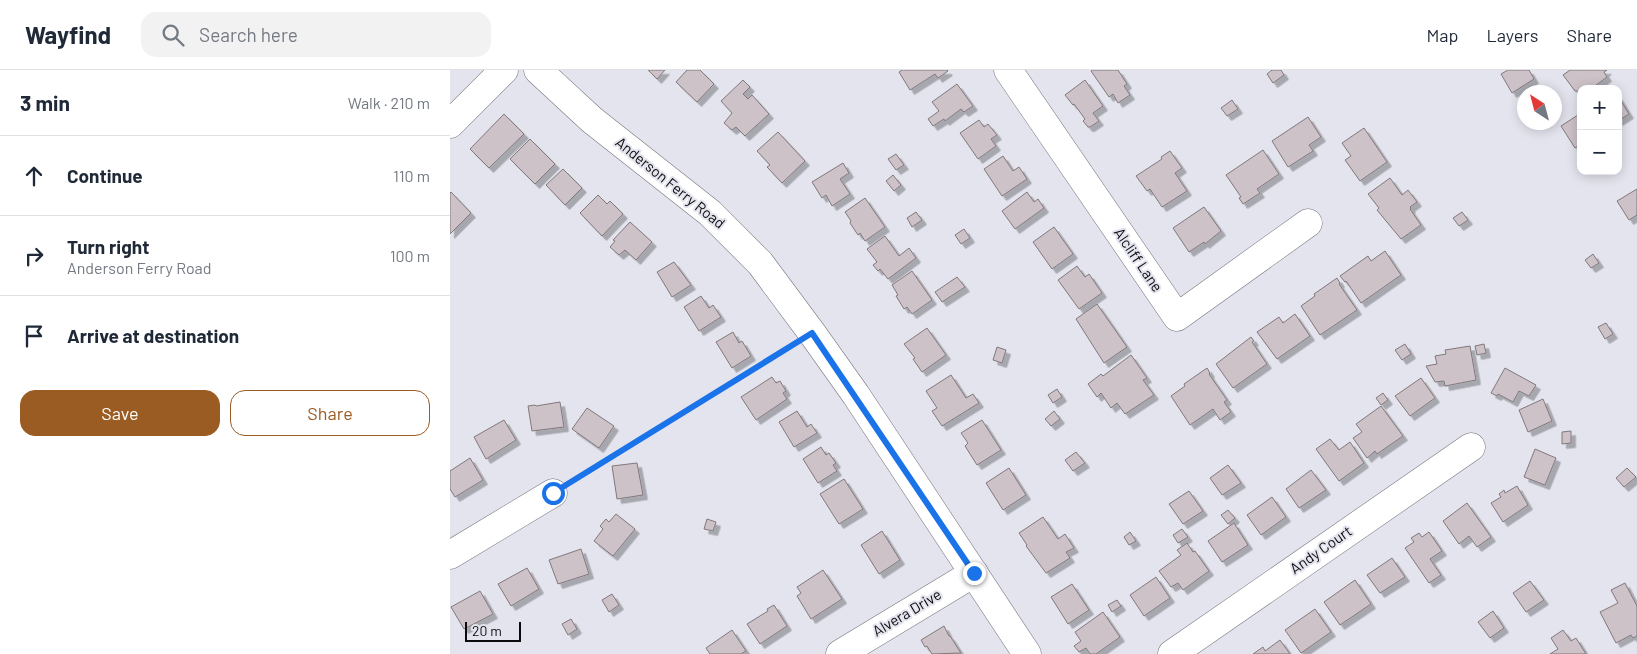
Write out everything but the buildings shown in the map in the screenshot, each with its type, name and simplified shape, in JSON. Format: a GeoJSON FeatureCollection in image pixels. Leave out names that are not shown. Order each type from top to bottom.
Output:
{"type":"FeatureCollection","features":[{"type":"Feature","properties":{"kind":"street"},"geometry":{"type":"LineString","coordinates":[[450,124],[504,70]]}},
{"type":"Feature","properties":{"kind":"street","name":"Anderson Ferry Road"},"geometry":{"type":"LineString","coordinates":[[538,70],[592,120],[710,213],[760,263],[812,333],[1027,654]]}},
{"type":"Feature","properties":{"kind":"street","name":"Alcliff Lane"},"geometry":{"type":"LineString","coordinates":[[1008,70],[1177,317],[1308,223]]}},
{"type":"Feature","properties":{"kind":"street","name":"Andy Court"},"geometry":{"type":"LineString","coordinates":[[1172,654],[1471,447]]}},
{"type":"Feature","properties":{"kind":"street"},"geometry":{"type":"LineString","coordinates":[[450,555],[553,493]]}},
{"type":"Feature","properties":{"kind":"street","name":"Alvera Drive"},"geometry":{"type":"LineString","coordinates":[[840,654],[974,573]]}},
{"type":"Feature","properties":{"kind":"path"},"geometry":{"type":"LineString","coordinates":[[553,493],[812,333]]}},
{"type":"Feature","properties":{"kind":"route"},"geometry":{"type":"LineString","coordinates":[[553,493],[812,333],[856,395],[974,573]]}}]}
